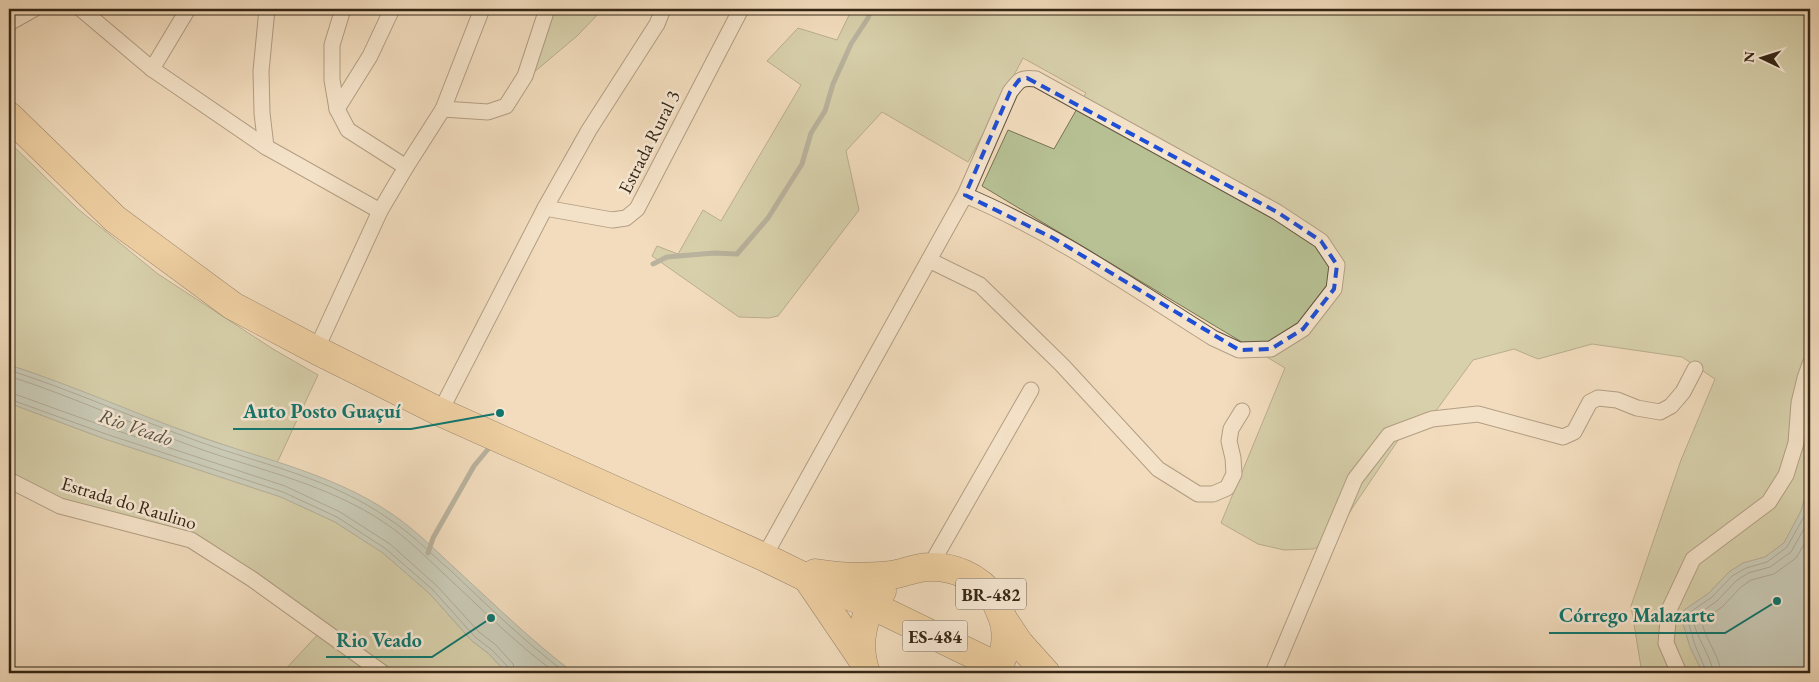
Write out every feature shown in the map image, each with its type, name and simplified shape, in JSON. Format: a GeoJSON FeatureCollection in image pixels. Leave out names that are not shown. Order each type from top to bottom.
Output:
{"type":"FeatureCollection","features":[{"type":"Feature","properties":{"kind":"highway","name":"BR-482"},"geometry":{"type":"LineString","coordinates":[[9,116],[115,219],[234,306],[316,350],[440,412],[786,568],[828,575],[851,576],[892,575],[926,567],[954,569],[976,580],[993,597],[1003,619],[1006,643],[997,670]]}},
{"type":"Feature","properties":{"kind":"highway"},"geometry":{"type":"LineString","coordinates":[[864,666],[861,643],[864,624],[871,605],[882,591],[897,580],[926,567]]}},
{"type":"Feature","properties":{"kind":"highway","name":"ES-484"},"geometry":{"type":"LineString","coordinates":[[786,568],[871,605],[997,670]]}},
{"type":"Feature","properties":{"kind":"highway"},"geometry":{"type":"LineString","coordinates":[[786,568],[864,666]]}},
{"type":"Feature","properties":{"kind":"highway"},"geometry":{"type":"LineString","coordinates":[[1003,619],[1019,643],[1046,673]]}},
{"type":"Feature","properties":{"kind":"street"},"geometry":{"type":"LineString","coordinates":[[9,22],[34,9]]}},
{"type":"Feature","properties":{"kind":"street"},"geometry":{"type":"LineString","coordinates":[[80,9],[152,69],[266,147],[380,211]]}},
{"type":"Feature","properties":{"kind":"street"},"geometry":{"type":"LineString","coordinates":[[152,69],[188,9]]}},
{"type":"Feature","properties":{"kind":"street"},"geometry":{"type":"LineString","coordinates":[[266,147],[262,113],[262,71],[268,9]]}},
{"type":"Feature","properties":{"kind":"street"},"geometry":{"type":"LineString","coordinates":[[343,9],[332,45],[332,80],[337,109],[348,130],[406,167]]}},
{"type":"Feature","properties":{"kind":"street"},"geometry":{"type":"LineString","coordinates":[[337,109],[370,56],[392,9]]}},
{"type":"Feature","properties":{"kind":"street"},"geometry":{"type":"LineString","coordinates":[[316,350],[380,211],[444,109],[482,9]]}},
{"type":"Feature","properties":{"kind":"street"},"geometry":{"type":"LineString","coordinates":[[444,109],[488,112],[506,106],[525,76],[547,9]]}},
{"type":"Feature","properties":{"kind":"street"},"geometry":{"type":"LineString","coordinates":[[440,412],[546,208],[589,130],[657,24],[663,9]]}},
{"type":"Feature","properties":{"kind":"street","name":"Estrada Rural 3"},"geometry":{"type":"LineString","coordinates":[[546,208],[612,220],[626,218],[637,209],[741,9]]}},
{"type":"Feature","properties":{"kind":"street"},"geometry":{"type":"LineString","coordinates":[[786,568],[928,260],[965,195],[1010,92],[1019,80],[1027,78],[1036,80],[1277,212],[1320,241],[1337,265],[1334,289],[1302,329],[1271,349],[1239,350],[1213,338],[1053,238],[1002,210],[965,195]]}},
{"type":"Feature","properties":{"kind":"street"},"geometry":{"type":"LineString","coordinates":[[928,260],[980,284],[1039,341],[1158,469],[1198,494],[1213,494],[1227,488],[1234,474],[1229,441],[1231,429],[1242,411]]}},
{"type":"Feature","properties":{"kind":"street"},"geometry":{"type":"LineString","coordinates":[[1679,673],[1666,643],[1669,610],[1693,559],[1769,502],[1786,474],[1796,443],[1800,403],[1810,364]]}},
{"type":"Feature","properties":{"kind":"street"},"geometry":{"type":"LineString","coordinates":[[1273,673],[1355,479],[1389,435],[1432,419],[1478,414],[1563,437],[1574,432],[1590,402],[1598,398],[1617,400],[1637,408],[1660,412],[1671,406],[1683,392],[1695,369]]}},
{"type":"Feature","properties":{"kind":"street"},"geometry":{"type":"LineString","coordinates":[[926,567],[1030,390]]}},
{"type":"Feature","properties":{"kind":"street","name":"Estrada do Raulino"},"geometry":{"type":"LineString","coordinates":[[9,480],[60,506],[191,540],[252,579],[383,673]]}},
{"type":"Feature","properties":{"kind":"highlighted area"},"geometry":{"type":"Polygon","coordinates":[[[1027,78],[1277,212],[1321,241],[1337,265],[1334,289],[1303,329],[1271,349],[1239,350],[1053,238],[965,195],[1010,92],[1019,80],[1027,78]]]}},
{"type":"Feature","properties":{"kind":"green space"},"geometry":{"type":"Polygon","coordinates":[[[547,9],[603,9],[577,36],[533,73],[547,9]]]}},
{"type":"Feature","properties":{"kind":"green space"},"geometry":{"type":"Polygon","coordinates":[[[852,9],[1810,9],[1810,481],[1801,511],[1784,543],[1765,557],[1743,563],[1729,572],[1709,593],[1680,613],[1690,647],[1703,673],[1642,673],[1631,606],[1681,460],[1715,379],[1682,357],[1592,344],[1538,359],[1514,349],[1473,360],[1427,423],[1407,427],[1342,525],[1332,537],[1314,549],[1284,550],[1258,544],[1221,523],[1285,368],[982,186],[1008,130],[1054,149],[1086,93],[1023,58],[968,162],[882,112],[846,151],[859,210],[778,316],[769,318],[739,317],[652,256],[657,246],[678,254],[703,210],[721,221],[801,85],[767,61],[798,28],[837,40],[852,9]]]}},
{"type":"Feature","properties":{"kind":"green space"},"geometry":{"type":"Polygon","coordinates":[[[9,142],[78,209],[158,274],[273,349],[318,375],[277,463],[158,422],[9,365],[9,142]]]}},
{"type":"Feature","properties":{"kind":"green space"},"geometry":{"type":"Polygon","coordinates":[[[9,403],[105,439],[281,497],[335,522],[383,553],[430,594],[472,641],[488,653],[507,673],[282,673],[320,632],[210,549],[45,493],[9,474],[9,403]]]}},
{"type":"Feature","properties":{"kind":"water"},"geometry":{"type":"Polygon","coordinates":[[[9,365],[203,438],[300,470],[370,500],[401,520],[418,534],[515,624],[574,673],[507,673],[488,653],[472,641],[430,594],[383,553],[335,522],[281,497],[105,439],[9,403],[9,365]]]}},
{"type":"Feature","properties":{"kind":"water"},"geometry":{"type":"Polygon","coordinates":[[[1810,481],[1810,657],[1804,673],[1703,673],[1690,647],[1680,613],[1709,593],[1729,572],[1743,563],[1765,557],[1784,543],[1801,511],[1810,481]]]}},
{"type":"Feature","properties":{"kind":"waterway"},"geometry":{"type":"LineString","coordinates":[[653,264],[667,257],[714,253],[737,254],[768,218],[802,164],[811,133],[825,111],[833,84],[851,44],[868,18],[871,9]]}},
{"type":"Feature","properties":{"kind":"waterway"},"geometry":{"type":"LineString","coordinates":[[428,553],[433,538],[474,466],[489,448]]}},
{"type":"Feature","properties":{"kind":"place","name":"Auto Posto Guaçuí"},"geometry":{"type":"Point","coordinates":[500,413]}},
{"type":"Feature","properties":{"kind":"place","name":"Córrego Malazarte"},"geometry":{"type":"Point","coordinates":[1777,601]}},
{"type":"Feature","properties":{"kind":"place","name":"Rio Veado"},"geometry":{"type":"Point","coordinates":[491,618]}}]}
